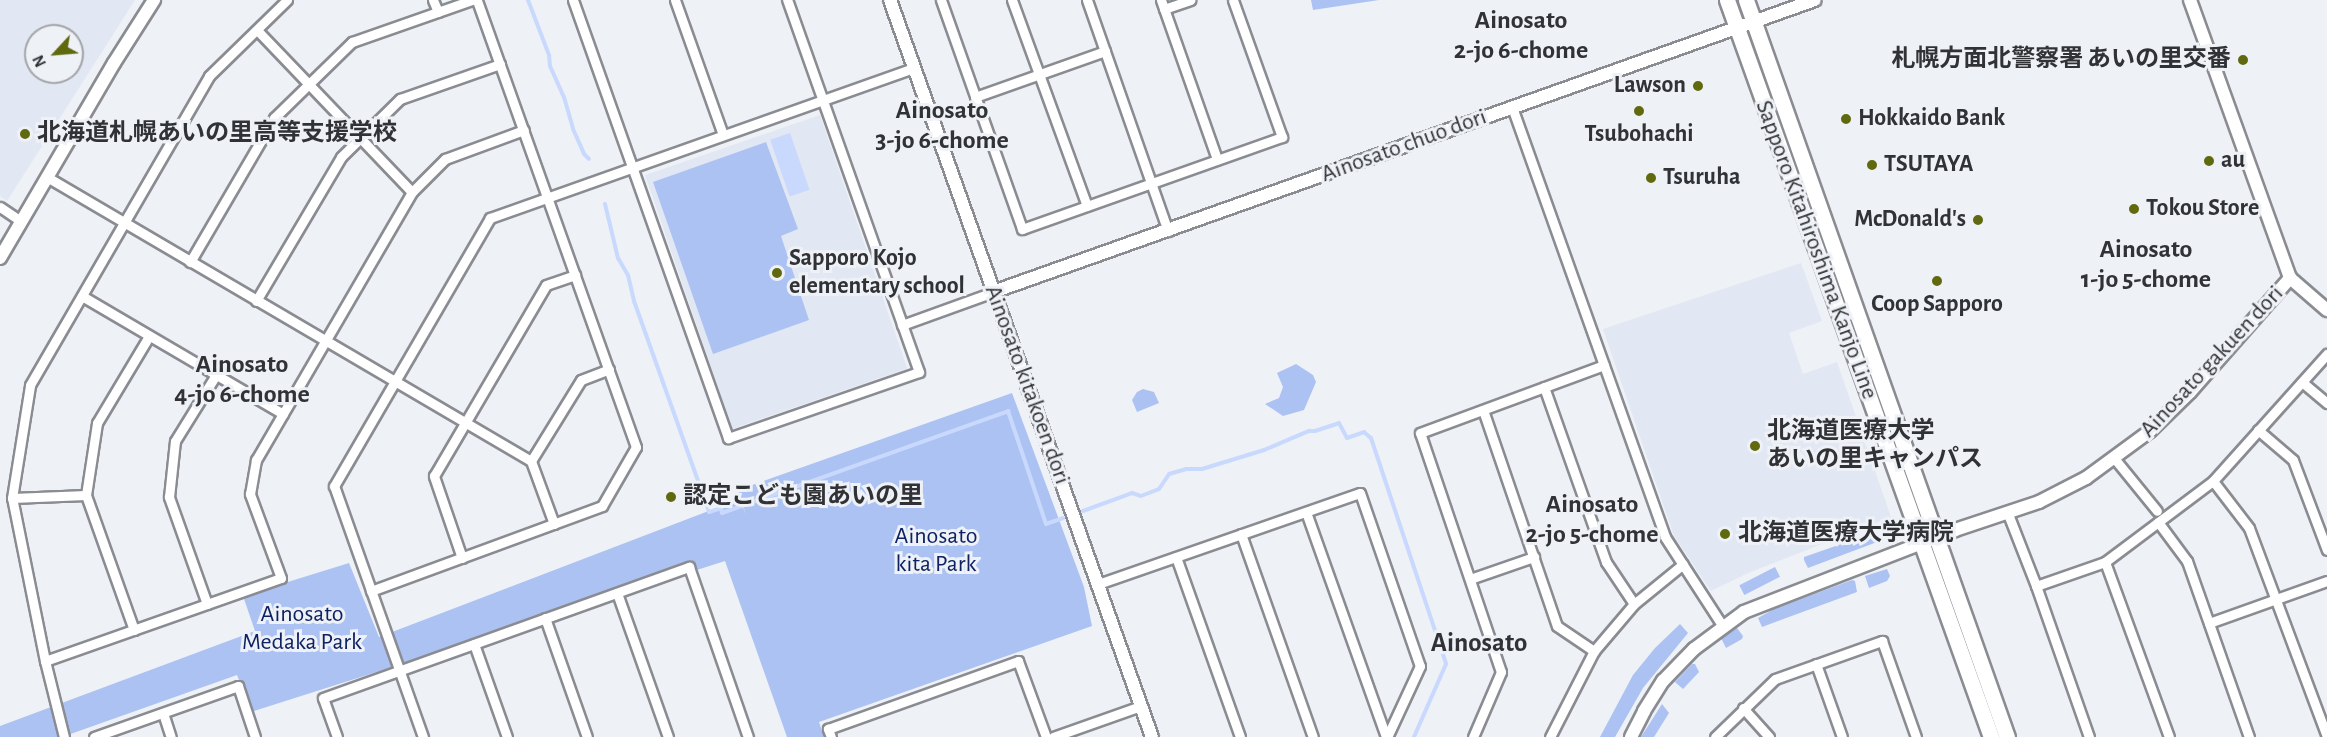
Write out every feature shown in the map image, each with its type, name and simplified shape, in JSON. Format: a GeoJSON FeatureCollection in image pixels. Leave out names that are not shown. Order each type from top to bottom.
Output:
{"type":"FeatureCollection","features":[{"type":"Feature","properties":{"kind":"main road","name":"Sapporo Kitahiroshima Kanjo Line"},"geometry":{"type":"LineString","coordinates":[[1727,0],[1991,737]]}},
{"type":"Feature","properties":{"kind":"main road","name":"Sapporo Kitahiroshima Kanjo Line"},"geometry":{"type":"LineString","coordinates":[[1746,0],[2007,737]]}},
{"type":"Feature","properties":{"kind":"street"},"geometry":{"type":"LineString","coordinates":[[0,257],[154,0]]}},
{"type":"Feature","properties":{"kind":"street"},"geometry":{"type":"LineString","coordinates":[[64,737],[45,661],[12,498],[30,385],[209,76],[287,0]]}},
{"type":"Feature","properties":{"kind":"street"},"geometry":{"type":"LineString","coordinates":[[433,0],[438,12]]}},
{"type":"Feature","properties":{"kind":"street"},"geometry":{"type":"LineString","coordinates":[[190,262],[274,118],[352,42],[472,0]]}},
{"type":"Feature","properties":{"kind":"street"},"geometry":{"type":"LineString","coordinates":[[371,591],[602,506],[636,447],[477,0]]}},
{"type":"Feature","properties":{"kind":"street"},"geometry":{"type":"LineString","coordinates":[[573,0],[729,438],[919,372],[787,0]]}},
{"type":"Feature","properties":{"kind":"street"},"geometry":{"type":"LineString","coordinates":[[675,0],[723,135]]}},
{"type":"Feature","properties":{"kind":"street","name":"Ainosato kitakoen dori"},"geometry":{"type":"LineString","coordinates":[[890,0],[1152,737]]}},
{"type":"Feature","properties":{"kind":"street"},"geometry":{"type":"LineString","coordinates":[[941,0],[1022,229],[1282,137],[1233,0]]}},
{"type":"Feature","properties":{"kind":"street"},"geometry":{"type":"LineString","coordinates":[[1012,0],[1087,206]]}},
{"type":"Feature","properties":{"kind":"street"},"geometry":{"type":"LineString","coordinates":[[1087,0],[1167,231]]}},
{"type":"Feature","properties":{"kind":"street"},"geometry":{"type":"LineString","coordinates":[[1190,0],[1162,5],[1217,159]]}},
{"type":"Feature","properties":{"kind":"street","name":"Ainosato chuo dori"},"geometry":{"type":"LineString","coordinates":[[993,292],[1815,0]]}},
{"type":"Feature","properties":{"kind":"street","name":"Ainosato gakuen dori"},"geometry":{"type":"LineString","coordinates":[[1631,737],[1663,681],[1694,649],[1722,625],[1770,600],[1921,543],[2008,514],[2039,502],[2086,478],[2150,431],[2190,392],[2290,278],[2190,0]]}},
{"type":"Feature","properties":{"kind":"street"},"geometry":{"type":"LineString","coordinates":[[257,30],[412,192]]}},
{"type":"Feature","properties":{"kind":"street"},"geometry":{"type":"LineString","coordinates":[[975,97],[1105,51]]}},
{"type":"Feature","properties":{"kind":"street"},"geometry":{"type":"LineString","coordinates":[[256,301],[341,157],[400,99],[500,64]]}},
{"type":"Feature","properties":{"kind":"street"},"geometry":{"type":"LineString","coordinates":[[423,737],[334,486],[490,218],[914,68]]}},
{"type":"Feature","properties":{"kind":"street"},"geometry":{"type":"LineString","coordinates":[[1512,107],[1665,537],[1722,625]]}},
{"type":"Feature","properties":{"kind":"street"},"geometry":{"type":"LineString","coordinates":[[45,661],[281,578],[250,494],[256,460],[412,192],[445,159],[524,130]]}},
{"type":"Feature","properties":{"kind":"street"},"geometry":{"type":"LineString","coordinates":[[47,177],[394,383],[531,461],[554,524]]}},
{"type":"Feature","properties":{"kind":"street"},"geometry":{"type":"LineString","coordinates":[[0,207],[21,221]]}},
{"type":"Feature","properties":{"kind":"street"},"geometry":{"type":"LineString","coordinates":[[462,558],[434,477],[546,285],[575,275]]}},
{"type":"Feature","properties":{"kind":"street"},"geometry":{"type":"LineString","coordinates":[[2290,278],[2327,310]]}},
{"type":"Feature","properties":{"kind":"street"},"geometry":{"type":"LineString","coordinates":[[902,325],[993,292]]}},
{"type":"Feature","properties":{"kind":"street"},"geometry":{"type":"LineString","coordinates":[[82,296],[283,414]]}},
{"type":"Feature","properties":{"kind":"street"},"geometry":{"type":"LineString","coordinates":[[134,630],[86,495],[97,423],[149,336]]}},
{"type":"Feature","properties":{"kind":"street"},"geometry":{"type":"LineString","coordinates":[[2036,586],[2105,562],[2213,481],[2327,354]]}},
{"type":"Feature","properties":{"kind":"street"},"geometry":{"type":"LineString","coordinates":[[1473,737],[1501,672],[1420,433],[1604,365]]}},
{"type":"Feature","properties":{"kind":"street"},"geometry":{"type":"LineString","coordinates":[[531,461],[581,380],[609,369]]}},
{"type":"Feature","properties":{"kind":"street"},"geometry":{"type":"LineString","coordinates":[[207,604],[169,497],[175,441],[216,375]]}},
{"type":"Feature","properties":{"kind":"street"},"geometry":{"type":"LineString","coordinates":[[2302,382],[2327,403]]}},
{"type":"Feature","properties":{"kind":"street"},"geometry":{"type":"LineString","coordinates":[[1544,387],[1606,562],[1634,604]]}},
{"type":"Feature","properties":{"kind":"street"},"geometry":{"type":"LineString","coordinates":[[1483,410],[1557,626],[1594,651]]}},
{"type":"Feature","properties":{"kind":"street"},"geometry":{"type":"LineString","coordinates":[[2258,430],[2293,460],[2327,550]]}},
{"type":"Feature","properties":{"kind":"street"},"geometry":{"type":"LineString","coordinates":[[2114,458],[2157,511]]}},
{"type":"Feature","properties":{"kind":"street"},"geometry":{"type":"LineString","coordinates":[[2213,481],[2249,528],[2327,737]]}},
{"type":"Feature","properties":{"kind":"street"},"geometry":{"type":"LineString","coordinates":[[1098,584],[1360,493],[1420,666],[1387,737]]}},
{"type":"Feature","properties":{"kind":"street"},"geometry":{"type":"LineString","coordinates":[[12,498],[86,495]]}},
{"type":"Feature","properties":{"kind":"street"},"geometry":{"type":"LineString","coordinates":[[1306,512],[1387,737]]}},
{"type":"Feature","properties":{"kind":"street"},"geometry":{"type":"LineString","coordinates":[[2008,514],[2089,737]]}},
{"type":"Feature","properties":{"kind":"street"},"geometry":{"type":"LineString","coordinates":[[2158,522],[2187,561],[2248,737]]}},
{"type":"Feature","properties":{"kind":"street"},"geometry":{"type":"LineString","coordinates":[[1241,534],[1313,737]]}},
{"type":"Feature","properties":{"kind":"street"},"geometry":{"type":"LineString","coordinates":[[1176,557],[1240,737]]}},
{"type":"Feature","properties":{"kind":"street"},"geometry":{"type":"LineString","coordinates":[[1470,579],[1534,557]]}},
{"type":"Feature","properties":{"kind":"street"},"geometry":{"type":"LineString","coordinates":[[2105,562],[2169,737]]}},
{"type":"Feature","properties":{"kind":"street"},"geometry":{"type":"LineString","coordinates":[[1550,737],[1594,651],[1634,604],[1683,564]]}},
{"type":"Feature","properties":{"kind":"street"},"geometry":{"type":"LineString","coordinates":[[337,737],[323,698],[689,567],[748,737]]}},
{"type":"Feature","properties":{"kind":"street"},"geometry":{"type":"LineString","coordinates":[[2209,623],[2327,581]]}},
{"type":"Feature","properties":{"kind":"street"},"geometry":{"type":"LineString","coordinates":[[616,593],[668,737]]}},
{"type":"Feature","properties":{"kind":"street"},"geometry":{"type":"LineString","coordinates":[[545,618],[587,737]]}},
{"type":"Feature","properties":{"kind":"street"},"geometry":{"type":"LineString","coordinates":[[1715,737],[1775,679],[1881,641],[1916,737]]}},
{"type":"Feature","properties":{"kind":"street"},"geometry":{"type":"LineString","coordinates":[[474,644],[507,737]]}},
{"type":"Feature","properties":{"kind":"street"},"geometry":{"type":"LineString","coordinates":[[831,737],[828,729],[1018,661],[1046,737]]}},
{"type":"Feature","properties":{"kind":"street"},"geometry":{"type":"LineString","coordinates":[[1816,664],[1842,737]]}},
{"type":"Feature","properties":{"kind":"street"},"geometry":{"type":"LineString","coordinates":[[98,736],[237,686],[255,737]]}},
{"type":"Feature","properties":{"kind":"street"},"geometry":{"type":"LineString","coordinates":[[1053,737],[1141,706]]}},
{"type":"Feature","properties":{"kind":"street"},"geometry":{"type":"LineString","coordinates":[[1743,708],[1769,737]]}},
{"type":"Feature","properties":{"kind":"street"},"geometry":{"type":"LineString","coordinates":[[163,713],[171,737]]}},
{"type":"Feature","properties":{"kind":"shaded area","name":"北海道札幌あいの里高等支援学校"},"geometry":{"type":"Polygon","coordinates":[[[0,0],[135,0],[84,80],[84,24],[24,24],[24,84],[82,84],[7,201],[0,196],[0,0]]]}},
{"type":"Feature","properties":{"kind":"shaded area","name":"Sapporo Kojo elementary school"},"geometry":{"type":"Polygon","coordinates":[[[820,115],[907,368],[732,429],[645,175],[820,115]]]}},
{"type":"Feature","properties":{"kind":"shaded area"},"geometry":{"type":"Polygon","coordinates":[[[790,133],[810,190],[790,197],[770,140],[790,133]]]}},
{"type":"Feature","properties":{"kind":"shaded area","name":"北海道医療大学 あいの里キャンパス"},"geometry":{"type":"Polygon","coordinates":[[[1801,263],[1822,321],[1789,333],[1803,374],[1837,362],[1891,517],[1748,573],[1711,591],[1674,536],[1603,329],[1801,263]]]}},
{"type":"Feature","properties":{"kind":"green space"},"geometry":{"type":"Polygon","coordinates":[[[1311,0],[1379,0],[1313,10],[1311,0]]]}},
{"type":"Feature","properties":{"kind":"green space"},"geometry":{"type":"Polygon","coordinates":[[[766,142],[798,229],[781,236],[809,320],[713,354],[653,182],[766,142]]]}},
{"type":"Feature","properties":{"kind":"green space"},"geometry":{"type":"Polygon","coordinates":[[[1296,364],[1313,375],[1316,382],[1304,410],[1283,416],[1265,404],[1279,398],[1283,387],[1277,373],[1296,364]]]}},
{"type":"Feature","properties":{"kind":"green space"},"geometry":{"type":"Polygon","coordinates":[[[1143,389],[1154,392],[1159,403],[1137,412],[1132,400],[1137,392],[1143,389]]]}},
{"type":"Feature","properties":{"kind":"green space","name":"Ainosato kita Park"},"geometry":{"type":"Polygon","coordinates":[[[1012,393],[1084,587],[1092,626],[819,722],[824,737],[787,737],[725,561],[251,712],[237,675],[62,737],[0,737],[0,726],[255,631],[243,596],[349,563],[379,637],[740,499],[746,515],[738,490],[1012,393]]]}},
{"type":"Feature","properties":{"kind":"green space"},"geometry":{"type":"Polygon","coordinates":[[[1873,533],[1877,542],[1808,568],[1804,560],[1804,557],[1873,533]]]}},
{"type":"Feature","properties":{"kind":"green space"},"geometry":{"type":"Polygon","coordinates":[[[1775,567],[1780,577],[1744,595],[1739,585],[1775,567]]]}},
{"type":"Feature","properties":{"kind":"green space"},"geometry":{"type":"Polygon","coordinates":[[[1887,569],[1890,576],[1887,581],[1869,588],[1865,576],[1887,569]]]}},
{"type":"Feature","properties":{"kind":"green space"},"geometry":{"type":"Polygon","coordinates":[[[1852,580],[1855,581],[1857,592],[1762,627],[1758,618],[1774,609],[1852,580]]]}},
{"type":"Feature","properties":{"kind":"green space"},"geometry":{"type":"Polygon","coordinates":[[[1680,624],[1688,633],[1643,688],[1615,737],[1600,737],[1633,675],[1655,648],[1680,624]]]}},
{"type":"Feature","properties":{"kind":"green space"},"geometry":{"type":"Polygon","coordinates":[[[1737,628],[1743,636],[1742,639],[1726,648],[1721,638],[1737,628]]]}},
{"type":"Feature","properties":{"kind":"green space"},"geometry":{"type":"Polygon","coordinates":[[[1692,664],[1695,664],[1699,672],[1683,689],[1675,682],[1692,664]]]}},
{"type":"Feature","properties":{"kind":"green space"},"geometry":{"type":"Polygon","coordinates":[[[1662,704],[1669,713],[1654,737],[1641,737],[1662,704]]]}},
{"type":"Feature","properties":{"kind":"waterway"},"geometry":{"type":"LineString","coordinates":[[528,0],[549,55],[550,66],[564,97],[573,129],[584,154],[589,159]]}},
{"type":"Feature","properties":{"kind":"waterway"},"geometry":{"type":"LineString","coordinates":[[605,204],[618,258],[628,275],[634,301],[709,512],[721,508],[722,513],[1008,411],[1046,524],[1063,518]]}},
{"type":"Feature","properties":{"kind":"waterway"},"geometry":{"type":"LineString","coordinates":[[1083,511],[1132,493],[1141,496],[1159,489],[1169,474],[1186,469],[1202,469],[1264,450],[1309,431],[1339,423],[1347,438],[1364,432],[1371,438],[1446,664],[1414,737]]}},
{"type":"Feature","properties":{"kind":"place","name":"札幌方面北警察署 あいの里交番"},"geometry":{"type":"Point","coordinates":[2243,60]}},
{"type":"Feature","properties":{"kind":"place","name":"Lawson"},"geometry":{"type":"Point","coordinates":[1698,86]}},
{"type":"Feature","properties":{"kind":"place","name":"Tsubohachi"},"geometry":{"type":"Point","coordinates":[1639,111]}},
{"type":"Feature","properties":{"kind":"place","name":"Hokkaido Bank"},"geometry":{"type":"Point","coordinates":[1846,119]}},
{"type":"Feature","properties":{"kind":"place","name":"北海道札幌あいの里高等支援学校"},"geometry":{"type":"Point","coordinates":[25,134]}},
{"type":"Feature","properties":{"kind":"place","name":"au"},"geometry":{"type":"Point","coordinates":[2209,161]}},
{"type":"Feature","properties":{"kind":"place","name":"TSUTAYA"},"geometry":{"type":"Point","coordinates":[1872,165]}},
{"type":"Feature","properties":{"kind":"place","name":"Tsuruha"},"geometry":{"type":"Point","coordinates":[1651,178]}},
{"type":"Feature","properties":{"kind":"place","name":"Tokou Store"},"geometry":{"type":"Point","coordinates":[2134,209]}},
{"type":"Feature","properties":{"kind":"place","name":"McDonald's"},"geometry":{"type":"Point","coordinates":[1978,220]}},
{"type":"Feature","properties":{"kind":"place","name":"Sapporo Kojo elementary school"},"geometry":{"type":"Point","coordinates":[777,273]}},
{"type":"Feature","properties":{"kind":"place","name":"Coop Sapporo"},"geometry":{"type":"Point","coordinates":[1937,281]}},
{"type":"Feature","properties":{"kind":"place","name":"北海道医療大学 あいの里キャンパス"},"geometry":{"type":"Point","coordinates":[1755,446]}},
{"type":"Feature","properties":{"kind":"place","name":"認定こども園あいの里"},"geometry":{"type":"Point","coordinates":[671,497]}},
{"type":"Feature","properties":{"kind":"place","name":"北海道医療大学病院"},"geometry":{"type":"Point","coordinates":[1725,534]}},
{"type":"Feature","properties":{"kind":"district","name":"Ainosato 2-jo 6-chome"},"geometry":{"type":"Point","coordinates":[1521,36]}},
{"type":"Feature","properties":{"kind":"district","name":"Ainosato 3-jo 6-chome"},"geometry":{"type":"Point","coordinates":[942,126]}},
{"type":"Feature","properties":{"kind":"district","name":"Ainosato 1-jo 5-chome"},"geometry":{"type":"Point","coordinates":[2146,265]}},
{"type":"Feature","properties":{"kind":"district","name":"Ainosato 4-jo 6-chome"},"geometry":{"type":"Point","coordinates":[242,380]}},
{"type":"Feature","properties":{"kind":"district","name":"Ainosato 2-jo 5-chome"},"geometry":{"type":"Point","coordinates":[1592,520]}},
{"type":"Feature","properties":{"kind":"district","name":"Ainosato"},"geometry":{"type":"Point","coordinates":[1479,643]}},
{"type":"Feature","properties":{"kind":"park label","name":"Ainosato Medaka Park"},"geometry":{"type":"Point","coordinates":[302,629]}}]}
